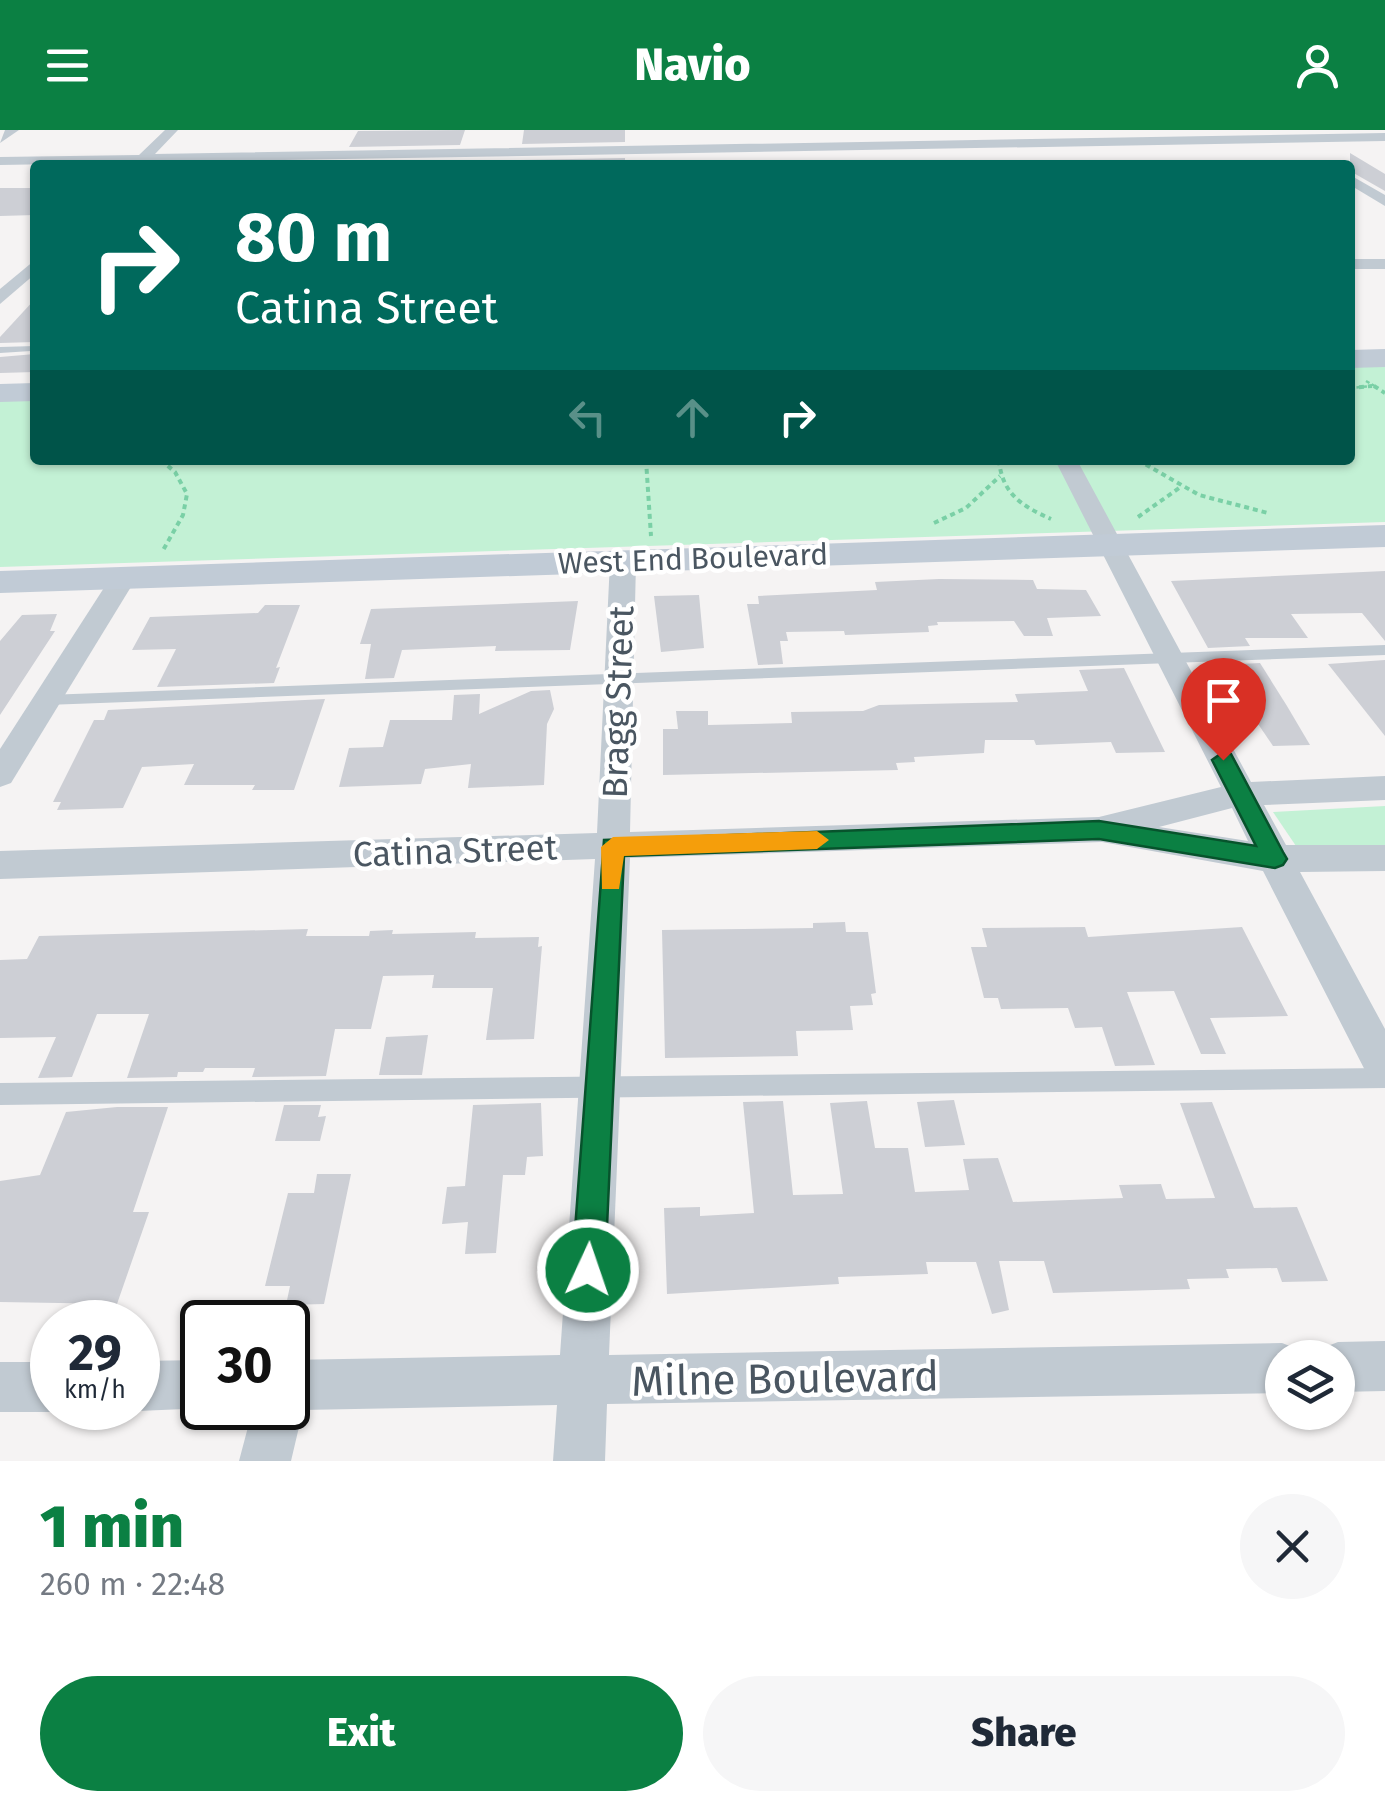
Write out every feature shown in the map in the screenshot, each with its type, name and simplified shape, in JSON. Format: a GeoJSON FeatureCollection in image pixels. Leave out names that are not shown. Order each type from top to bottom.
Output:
{"type":"FeatureCollection","features":[{"type":"Feature","properties":{"kind":"main road"},"geometry":{"type":"LineString","coordinates":[[0,393],[30,392]]}},
{"type":"Feature","properties":{"kind":"main road","name":"West End Boulevard"},"geometry":{"type":"LineString","coordinates":[[0,582],[639,560],[1119,536],[1385,536]]}},
{"type":"Feature","properties":{"kind":"street"},"geometry":{"type":"LineString","coordinates":[[0,139],[13,130]]}},
{"type":"Feature","properties":{"kind":"street"},"geometry":{"type":"LineString","coordinates":[[140,160],[172,130]]}},
{"type":"Feature","properties":{"kind":"street"},"geometry":{"type":"LineString","coordinates":[[1098,130],[1124,153]]}},
{"type":"Feature","properties":{"kind":"street"},"geometry":{"type":"LineString","coordinates":[[182,160],[486,152],[653,139],[884,136],[932,139],[1122,130]]}},
{"type":"Feature","properties":{"kind":"street"},"geometry":{"type":"LineString","coordinates":[[1135,130],[1148,140]]}},
{"type":"Feature","properties":{"kind":"street"},"geometry":{"type":"LineString","coordinates":[[1266,130],[1314,156]]}},
{"type":"Feature","properties":{"kind":"street"},"geometry":{"type":"LineString","coordinates":[[1011,135],[1110,141],[1385,136]]}},
{"type":"Feature","properties":{"kind":"street"},"geometry":{"type":"LineString","coordinates":[[932,139],[947,160]]}},
{"type":"Feature","properties":{"kind":"street"},"geometry":{"type":"LineString","coordinates":[[0,148],[156,146],[316,154]]}},
{"type":"Feature","properties":{"kind":"street"},"geometry":{"type":"LineString","coordinates":[[0,161],[30,161]]}},
{"type":"Feature","properties":{"kind":"street"},"geometry":{"type":"LineString","coordinates":[[1377,191],[1385,202]]}},
{"type":"Feature","properties":{"kind":"street"},"geometry":{"type":"LineString","coordinates":[[1355,264],[1385,264]]}},
{"type":"Feature","properties":{"kind":"street"},"geometry":{"type":"LineString","coordinates":[[0,299],[30,270]]}},
{"type":"Feature","properties":{"kind":"street"},"geometry":{"type":"LineString","coordinates":[[1069,465],[1119,536],[1170,657],[1385,1069]]}},
{"type":"Feature","properties":{"kind":"street","name":"Bragg Street"},"geometry":{"type":"LineString","coordinates":[[579,1461],[619,678],[639,560]]}},
{"type":"Feature","properties":{"kind":"street"},"geometry":{"type":"LineString","coordinates":[[0,774],[46,700],[136,577]]}},
{"type":"Feature","properties":{"kind":"street","name":"Catina Street"},"geometry":{"type":"LineString","coordinates":[[0,865],[1099,830],[1241,794],[1385,788]]}},
{"type":"Feature","properties":{"kind":"street"},"geometry":{"type":"LineString","coordinates":[[1099,830],[1275,859],[1385,858]]}},
{"type":"Feature","properties":{"kind":"street"},"geometry":{"type":"LineString","coordinates":[[1355,1367],[1385,1366]]}},
{"type":"Feature","properties":{"kind":"street","name":"Milne Boulevard"},"geometry":{"type":"LineString","coordinates":[[310,1384],[1265,1368]]}},
{"type":"Feature","properties":{"kind":"street"},"geometry":{"type":"LineString","coordinates":[[0,1388],[30,1387]]}},
{"type":"Feature","properties":{"kind":"street"},"geometry":{"type":"LineString","coordinates":[[265,1461],[273,1430]]}},
{"type":"Feature","properties":{"kind":"lane"},"geometry":{"type":"LineString","coordinates":[[0,350],[30,348]]}},
{"type":"Feature","properties":{"kind":"lane"},"geometry":{"type":"LineString","coordinates":[[46,700],[1385,650]]}},
{"type":"Feature","properties":{"kind":"lane"},"geometry":{"type":"LineString","coordinates":[[0,1094],[600,1084],[1385,1078]]}},
{"type":"Feature","properties":{"kind":"path"},"geometry":{"type":"LineString","coordinates":[[1355,387],[1385,384]]}},
{"type":"Feature","properties":{"kind":"path"},"geometry":{"type":"LineString","coordinates":[[136,577],[178,526],[188,499],[186,484],[166,465]]}},
{"type":"Feature","properties":{"kind":"path"},"geometry":{"type":"LineString","coordinates":[[639,560],[646,465]]}},
{"type":"Feature","properties":{"kind":"path"},"geometry":{"type":"LineString","coordinates":[[1146,465],[1182,486],[1271,513]]}},
{"type":"Feature","properties":{"kind":"path"},"geometry":{"type":"LineString","coordinates":[[926,526],[966,508],[1000,476]]}},
{"type":"Feature","properties":{"kind":"path"},"geometry":{"type":"LineString","coordinates":[[1119,536],[1182,486]]}},
{"type":"Feature","properties":{"kind":"green space"},"geometry":{"type":"Polygon","coordinates":[[[1385,364],[1385,522],[0,567],[0,399],[30,399],[30,465],[1355,465],[1355,365],[1385,364]]]}},
{"type":"Feature","properties":{"kind":"green space"},"geometry":{"type":"Polygon","coordinates":[[[1385,806],[1385,846],[1296,846],[1273,812],[1385,806]]]}},
{"type":"Feature","properties":{"kind":"building"},"geometry":{"type":"Polygon","coordinates":[[[465,130],[460,145],[349,147],[358,131],[465,130]]]}},
{"type":"Feature","properties":{"kind":"building"},"geometry":{"type":"Polygon","coordinates":[[[524,130],[625,130],[625,142],[522,144],[524,130]]]}},
{"type":"Feature","properties":{"kind":"building"},"geometry":{"type":"Polygon","coordinates":[[[1350,153],[1385,174],[1385,191],[1355,174],[1355,160],[1350,160],[1350,153]]]}},
{"type":"Feature","properties":{"kind":"building"},"geometry":{"type":"Polygon","coordinates":[[[625,158],[625,160],[519,160],[625,158]]]}},
{"type":"Feature","properties":{"kind":"building"},"geometry":{"type":"Polygon","coordinates":[[[0,188],[30,188],[30,215],[0,216],[0,188]]]}},
{"type":"Feature","properties":{"kind":"building"},"geometry":{"type":"Polygon","coordinates":[[[30,304],[30,342],[0,343],[0,337],[30,304]]]}},
{"type":"Feature","properties":{"kind":"building"},"geometry":{"type":"Polygon","coordinates":[[[30,354],[30,372],[0,373],[0,357],[30,354]]]}},
{"type":"Feature","properties":{"kind":"building"},"geometry":{"type":"Polygon","coordinates":[[[1385,571],[1385,641],[1362,613],[1291,614],[1308,638],[1245,638],[1250,646],[1208,648],[1171,581],[1385,571]]]}},
{"type":"Feature","properties":{"kind":"building"},"geometry":{"type":"Polygon","coordinates":[[[1033,580],[1037,589],[1086,590],[1101,616],[1047,618],[1053,636],[1024,636],[1014,621],[937,622],[938,625],[928,626],[929,632],[786,632],[788,641],[780,641],[783,664],[758,665],[747,604],[759,604],[758,596],[877,590],[875,582],[1033,580]]]}},
{"type":"Feature","properties":{"kind":"building"},"geometry":{"type":"Polygon","coordinates":[[[699,595],[704,648],[661,652],[654,596],[699,595]]]}},
{"type":"Feature","properties":{"kind":"building"},"geometry":{"type":"Polygon","coordinates":[[[578,601],[570,650],[495,651],[496,646],[402,650],[394,678],[365,679],[371,644],[360,644],[371,609],[578,601]]]}},
{"type":"Feature","properties":{"kind":"building"},"geometry":{"type":"Polygon","coordinates":[[[265,605],[300,605],[274,683],[157,687],[176,649],[132,650],[150,617],[258,613],[265,605]]]}},
{"type":"Feature","properties":{"kind":"building"},"geometry":{"type":"Polygon","coordinates":[[[57,614],[50,631],[55,631],[0,715],[0,641],[22,615],[57,614]]]}},
{"type":"Feature","properties":{"kind":"building"},"geometry":{"type":"Polygon","coordinates":[[[1385,660],[1385,736],[1328,664],[1385,660]]]}},
{"type":"Feature","properties":{"kind":"building"},"geometry":{"type":"Polygon","coordinates":[[[1260,663],[1310,745],[1273,746],[1218,665],[1260,663]]]}},
{"type":"Feature","properties":{"kind":"building"},"geometry":{"type":"Polygon","coordinates":[[[1124,668],[1165,752],[1116,753],[1111,742],[1036,745],[1034,740],[985,740],[984,753],[914,757],[915,762],[896,763],[898,770],[663,775],[663,729],[678,729],[676,711],[708,711],[708,725],[792,723],[791,712],[863,711],[879,705],[1018,702],[1015,694],[1088,691],[1079,670],[1124,668]]]}},
{"type":"Feature","properties":{"kind":"building"},"geometry":{"type":"Polygon","coordinates":[[[550,690],[554,709],[547,724],[544,785],[468,788],[471,764],[425,769],[421,784],[339,787],[349,748],[383,747],[390,720],[452,720],[454,695],[480,694],[479,714],[531,691],[550,690]]]}},
{"type":"Feature","properties":{"kind":"building"},"geometry":{"type":"Polygon","coordinates":[[[325,699],[294,790],[252,790],[255,785],[184,785],[194,764],[142,767],[123,808],[57,810],[61,802],[53,802],[94,720],[104,720],[108,710],[325,699]]]}},
{"type":"Feature","properties":{"kind":"building"},"geometry":{"type":"Polygon","coordinates":[[[845,922],[846,932],[868,932],[876,993],[871,994],[873,1005],[850,1006],[853,1030],[796,1031],[798,1056],[665,1058],[662,930],[813,928],[813,923],[845,922]]]}},
{"type":"Feature","properties":{"kind":"building"},"geometry":{"type":"Polygon","coordinates":[[[1085,927],[1088,937],[1242,927],[1288,1016],[1210,1018],[1226,1054],[1201,1054],[1174,991],[1127,992],[1155,1065],[1115,1066],[1102,1027],[1075,1028],[1068,1008],[1001,1009],[998,998],[984,998],[971,947],[987,947],[982,928],[1085,927]]]}},
{"type":"Feature","properties":{"kind":"building"},"geometry":{"type":"Polygon","coordinates":[[[308,929],[306,936],[369,936],[370,931],[393,930],[392,934],[476,932],[475,938],[539,937],[538,947],[542,946],[534,1039],[486,1040],[493,988],[432,988],[434,975],[383,976],[371,1029],[335,1029],[326,1076],[252,1077],[255,1068],[205,1068],[203,1072],[178,1072],[177,1077],[127,1078],[149,1014],[97,1014],[72,1077],[38,1078],[56,1037],[0,1038],[0,960],[27,959],[39,936],[308,929]]]}},
{"type":"Feature","properties":{"kind":"building"},"geometry":{"type":"Polygon","coordinates":[[[428,1035],[422,1075],[379,1075],[386,1037],[428,1035]]]}},
{"type":"Feature","properties":{"kind":"building"},"geometry":{"type":"Polygon","coordinates":[[[954,1100],[965,1145],[925,1147],[917,1102],[954,1100]]]}},
{"type":"Feature","properties":{"kind":"building"},"geometry":{"type":"Polygon","coordinates":[[[783,1101],[793,1195],[843,1194],[830,1103],[867,1101],[875,1148],[908,1148],[915,1192],[969,1190],[963,1159],[998,1158],[1013,1202],[1123,1198],[1119,1185],[1161,1184],[1166,1199],[1215,1198],[1180,1103],[1212,1102],[1254,1208],[1297,1207],[1328,1281],[1282,1282],[1277,1268],[1226,1269],[1229,1278],[1187,1279],[1190,1289],[1053,1293],[1044,1261],[999,1261],[1009,1310],[992,1314],[976,1262],[926,1262],[928,1274],[838,1277],[839,1284],[667,1294],[664,1208],[700,1207],[700,1216],[754,1213],[743,1102],[783,1101]]]}},
{"type":"Feature","properties":{"kind":"building"},"geometry":{"type":"Polygon","coordinates":[[[541,1103],[543,1156],[527,1157],[525,1175],[503,1175],[496,1253],[465,1254],[468,1222],[442,1224],[447,1187],[465,1186],[473,1105],[541,1103]]]}},
{"type":"Feature","properties":{"kind":"building"},"geometry":{"type":"Polygon","coordinates":[[[284,1105],[321,1105],[318,1117],[326,1116],[320,1141],[275,1141],[284,1105]]]}},
{"type":"Feature","properties":{"kind":"building"},"geometry":{"type":"Polygon","coordinates":[[[168,1107],[133,1212],[149,1212],[118,1300],[0,1302],[0,1181],[40,1175],[66,1112],[168,1107]]]}},
{"type":"Feature","properties":{"kind":"building"},"geometry":{"type":"Polygon","coordinates":[[[317,1174],[351,1174],[324,1304],[287,1300],[290,1286],[265,1286],[288,1193],[314,1193],[317,1174]]]}},
{"type":"Feature","properties":{"kind":"slow traffic"},"geometry":{"type":"LineString","coordinates":[[611,882],[613,847],[817,840]]}},
{"type":"Feature","properties":{"kind":"route"},"geometry":{"type":"LineString","coordinates":[[588,1270],[613,847],[1099,830],[1275,859],[1223,760]]}}]}
